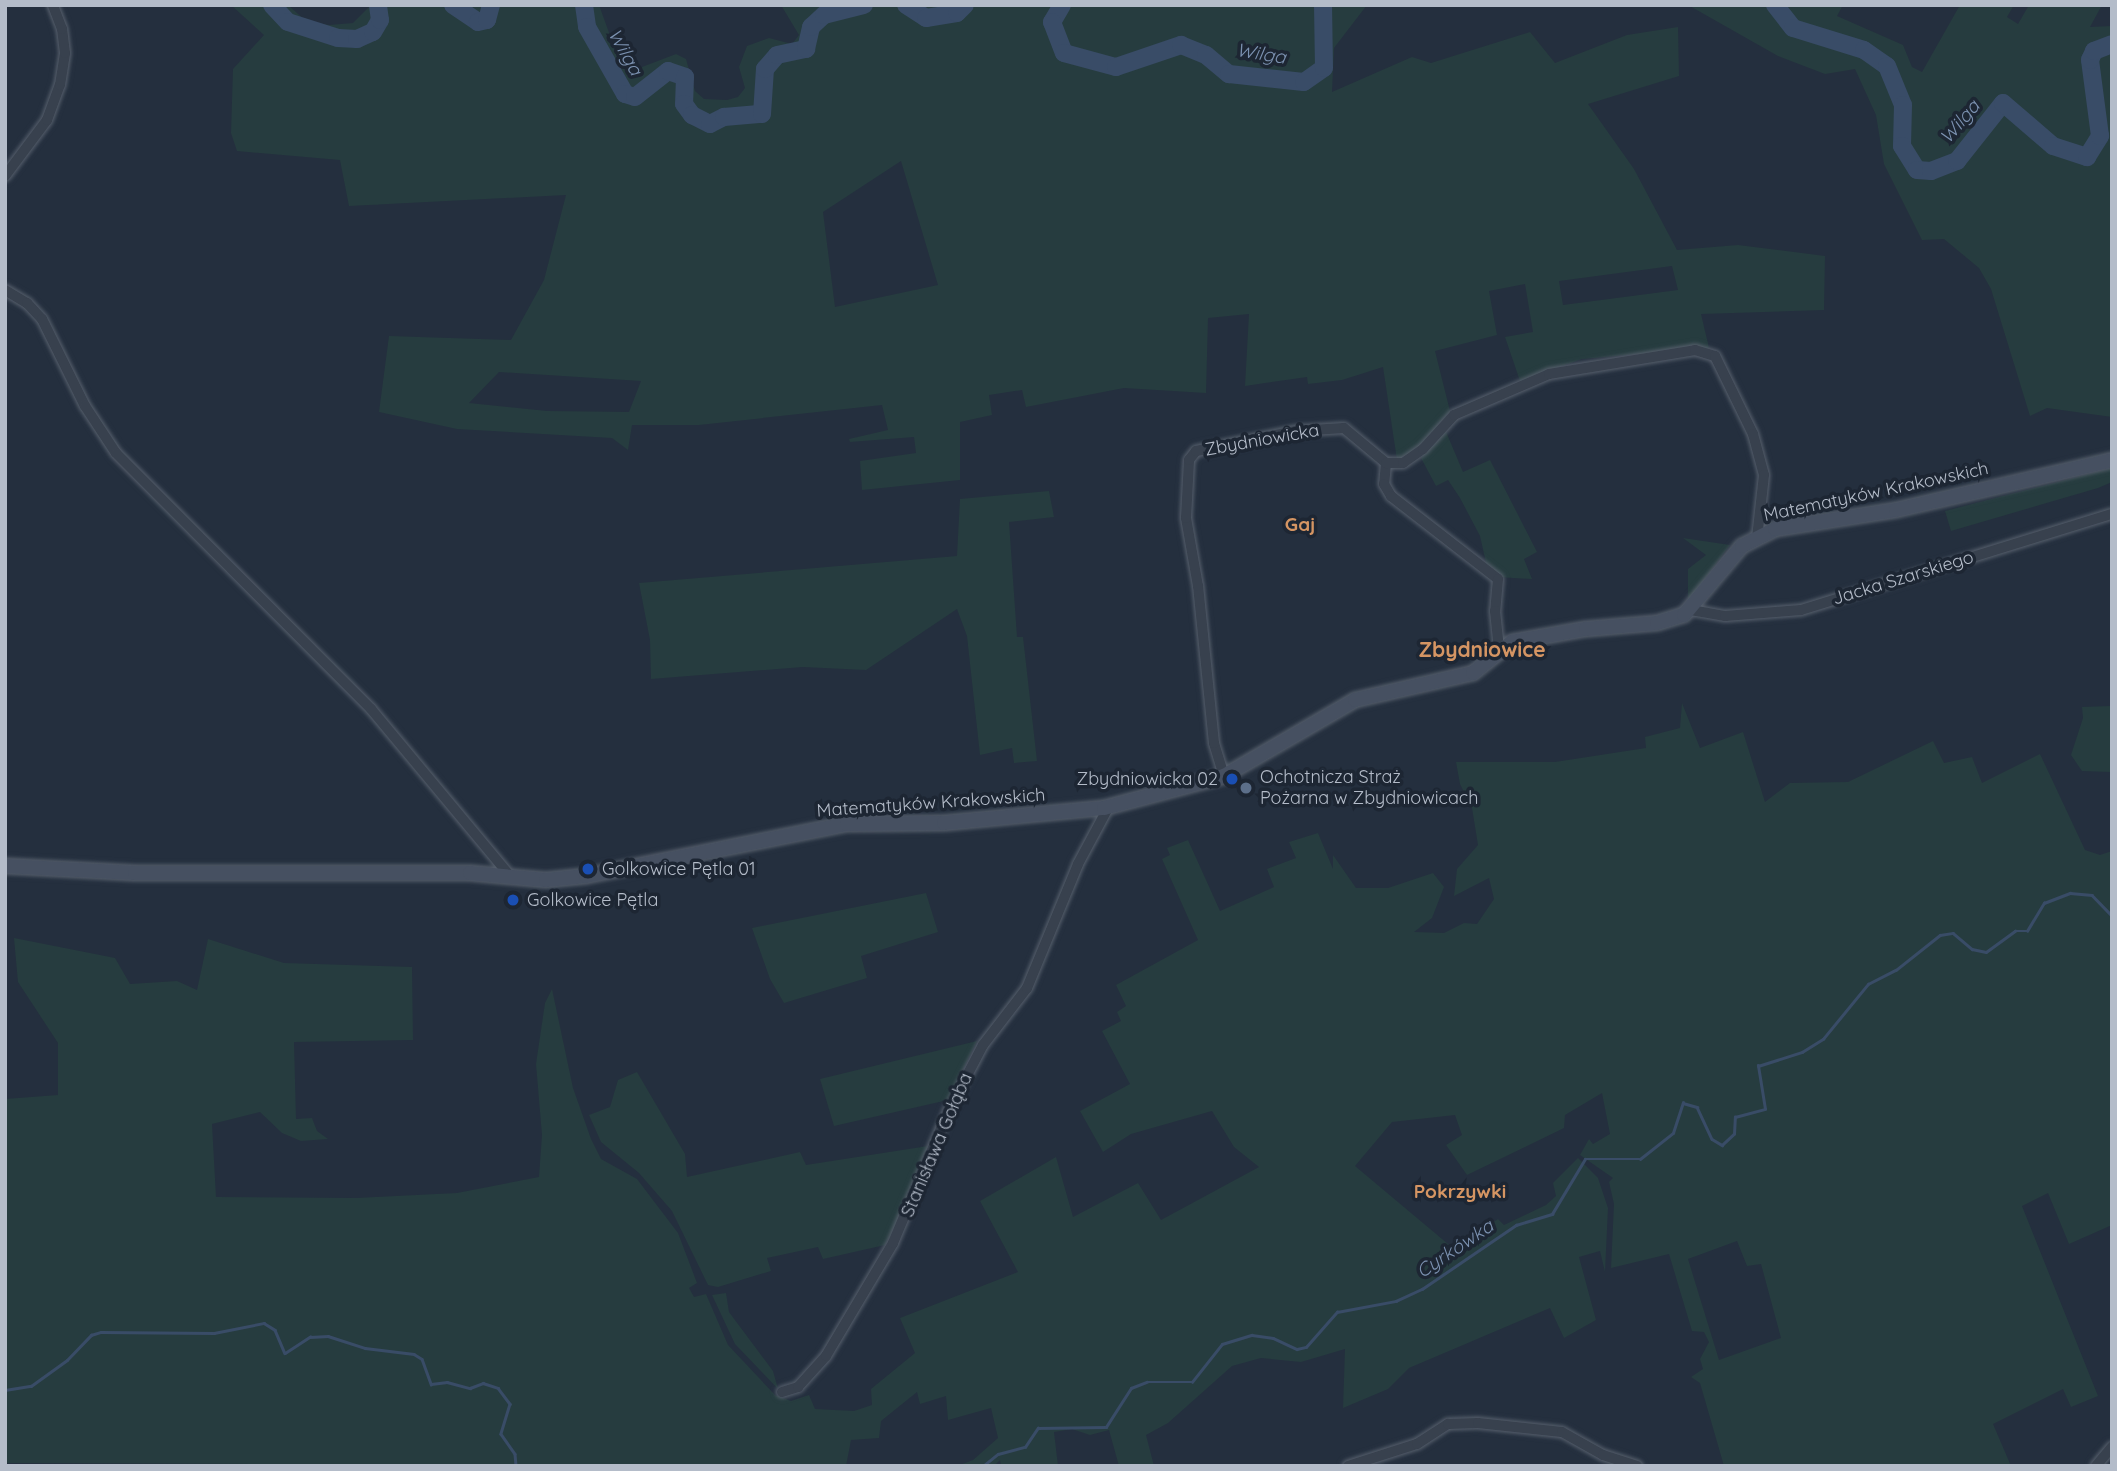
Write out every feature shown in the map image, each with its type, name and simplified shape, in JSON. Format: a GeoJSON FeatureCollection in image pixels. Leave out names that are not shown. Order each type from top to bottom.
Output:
{"type":"FeatureCollection","features":[{"type":"Feature","properties":{"kind":"street"},"geometry":{"type":"LineString","coordinates":[[5,176],[47,120],[60,85],[65,53],[62,29],[53,5]]}},
{"type":"Feature","properties":{"kind":"street"},"geometry":{"type":"LineString","coordinates":[[5,278],[9,292],[42,319],[85,406],[116,453],[371,709],[511,877]]}},
{"type":"Feature","properties":{"kind":"street"},"geometry":{"type":"LineString","coordinates":[[1499,650],[1495,611],[1498,579],[1391,496],[1384,484],[1386,463],[1412,460],[1454,415],[1549,374],[1695,350],[1710,353],[1753,434],[1764,475],[1757,538]]}},
{"type":"Feature","properties":{"kind":"street","name":"Zbydniowicka"},"geometry":{"type":"LineString","coordinates":[[1224,776],[1214,743],[1198,586],[1186,518],[1189,460],[1196,451],[1296,430],[1344,428],[1386,463]]}},
{"type":"Feature","properties":{"kind":"street","name":"Matematyków Krakowskich"},"geometry":{"type":"LineString","coordinates":[[5,866],[135,873],[574,878],[847,824],[944,823],[1108,807],[1224,776],[1355,700],[1473,673],[1499,650],[1531,636],[1657,623],[1691,610],[1742,546],[1775,529],[1896,510],[2112,460]]}},
{"type":"Feature","properties":{"kind":"street","name":"Jacka Szarskiego"},"geometry":{"type":"LineString","coordinates":[[1691,610],[1726,617],[1801,610],[2112,514]]}},
{"type":"Feature","properties":{"kind":"street","name":"Stanisława Gołąba"},"geometry":{"type":"LineString","coordinates":[[782,1392],[798,1387],[827,1356],[888,1252],[967,1073],[990,1034],[1027,988],[1078,864],[1108,807]]}},
{"type":"Feature","properties":{"kind":"street"},"geometry":{"type":"LineString","coordinates":[[1348,1466],[1417,1444],[1448,1424],[1478,1423],[1562,1432],[1603,1455],[1637,1466]]}},
{"type":"Feature","properties":{"kind":"street"},"geometry":{"type":"LineString","coordinates":[[2096,1466],[2112,1447]]}},
{"type":"Feature","properties":{"kind":"green space"},"geometry":{"type":"Polygon","coordinates":[[[231,5],[288,5],[306,21],[329,25],[353,23],[371,5],[599,5],[619,60],[642,67],[676,54],[686,59],[695,91],[704,99],[727,100],[738,97],[745,88],[739,67],[747,46],[769,38],[792,44],[799,35],[781,5],[1367,5],[1334,48],[1332,92],[1412,57],[1431,63],[1530,32],[1555,63],[1627,35],[1678,27],[1679,76],[1588,104],[1634,169],[1677,250],[1738,245],[1825,256],[1824,310],[1701,314],[1709,348],[1582,359],[1520,381],[1505,337],[1533,332],[1525,284],[1489,291],[1497,335],[1435,351],[1450,411],[1415,454],[1397,460],[1383,367],[1342,380],[1308,384],[1307,377],[1245,386],[1249,314],[1208,318],[1206,393],[1124,388],[1026,407],[1022,390],[989,395],[992,415],[960,422],[960,480],[862,490],[860,461],[916,453],[914,437],[850,442],[849,439],[888,430],[882,405],[699,425],[632,425],[628,450],[612,438],[457,429],[379,412],[389,336],[511,340],[544,280],[566,195],[349,206],[340,160],[237,151],[231,133],[233,69],[264,35],[231,5]],[[901,161],[823,212],[835,307],[938,285],[901,161]],[[1672,266],[1559,281],[1563,305],[1678,290],[1672,266]],[[499,372],[469,403],[547,411],[629,412],[641,381],[499,372]]]}},
{"type":"Feature","properties":{"kind":"green space"},"geometry":{"type":"Polygon","coordinates":[[[1688,5],[1843,5],[1837,16],[1903,45],[1912,67],[1922,72],[1960,5],[2014,5],[2007,17],[2018,24],[2029,5],[2102,5],[2090,27],[2112,26],[2112,417],[2047,408],[2030,416],[1991,289],[1979,268],[1944,239],[1922,240],[1884,164],[1876,115],[1855,69],[1825,74],[1778,56],[1688,5]]]}},
{"type":"Feature","properties":{"kind":"green space"},"geometry":{"type":"Polygon","coordinates":[[[1444,427],[1463,472],[1490,460],[1537,552],[1524,559],[1532,579],[1497,577],[1487,567],[1480,536],[1448,480],[1436,486],[1421,458],[1444,427]]]}},
{"type":"Feature","properties":{"kind":"green space"},"geometry":{"type":"Polygon","coordinates":[[[2112,468],[2112,482],[2098,488],[1951,531],[1945,511],[2112,468]]]}},
{"type":"Feature","properties":{"kind":"green space"},"geometry":{"type":"Polygon","coordinates":[[[1049,491],[1054,517],[1009,522],[1017,637],[1023,637],[1037,761],[1014,763],[1012,748],[980,755],[967,636],[957,609],[866,670],[803,667],[651,679],[650,640],[639,583],[957,556],[960,499],[1049,491]]]}},
{"type":"Feature","properties":{"kind":"green space"},"geometry":{"type":"Polygon","coordinates":[[[1683,538],[1730,545],[1688,601],[1688,569],[1706,555],[1683,538]]]}},
{"type":"Feature","properties":{"kind":"green space"},"geometry":{"type":"Polygon","coordinates":[[[1682,703],[1700,748],[1743,732],[1765,802],[1790,783],[1848,782],[1933,741],[1944,763],[1972,757],[1982,783],[2040,754],[2085,850],[2100,855],[2112,851],[2112,1225],[2069,1244],[2048,1193],[2022,1206],[2098,1396],[2071,1407],[2063,1389],[1993,1424],[2011,1466],[1724,1466],[1700,1383],[1691,1377],[1703,1369],[1700,1359],[1709,1342],[1704,1332],[1692,1331],[1669,1254],[1611,1268],[1614,1204],[1609,1182],[1613,1178],[1580,1155],[1589,1139],[1593,1144],[1610,1134],[1602,1093],[1565,1115],[1564,1128],[1467,1175],[1446,1145],[1462,1135],[1455,1115],[1392,1122],[1355,1166],[1454,1249],[1498,1219],[1504,1225],[1546,1205],[1556,1196],[1553,1183],[1578,1158],[1598,1178],[1608,1208],[1605,1272],[1600,1251],[1579,1257],[1596,1320],[1564,1338],[1550,1308],[1409,1368],[1388,1389],[1343,1408],[1345,1349],[1301,1362],[1261,1358],[1232,1366],[1168,1423],[1146,1435],[1154,1466],[1119,1466],[1109,1430],[1090,1435],[1072,1429],[1054,1432],[1058,1466],[1001,1466],[1000,1460],[994,1466],[957,1466],[973,1460],[998,1438],[991,1408],[948,1420],[946,1396],[920,1404],[917,1392],[881,1421],[879,1438],[851,1440],[846,1466],[5,1463],[5,1099],[58,1095],[58,1043],[18,982],[14,938],[115,958],[130,984],[177,981],[197,990],[208,939],[284,963],[412,967],[413,1040],[294,1042],[296,1119],[312,1118],[317,1131],[328,1139],[301,1141],[282,1133],[260,1112],[212,1124],[216,1197],[356,1198],[457,1193],[539,1177],[542,1135],[536,1064],[545,1003],[552,989],[573,1088],[591,1139],[601,1159],[637,1179],[678,1233],[697,1283],[689,1288],[694,1297],[706,1294],[728,1345],[775,1395],[791,1401],[809,1395],[815,1409],[854,1411],[872,1405],[871,1389],[915,1353],[900,1318],[1018,1272],[980,1201],[1056,1157],[1073,1217],[1138,1183],[1161,1220],[1259,1167],[1234,1147],[1212,1111],[1131,1134],[1103,1152],[1080,1111],[1130,1084],[1102,1031],[1121,1021],[1117,1012],[1126,1006],[1116,985],[1198,940],[1162,859],[1170,855],[1167,848],[1188,840],[1220,911],[1274,887],[1267,869],[1296,858],[1289,842],[1318,833],[1333,869],[1333,855],[1356,888],[1388,888],[1433,873],[1444,887],[1432,918],[1414,932],[1444,933],[1464,923],[1477,924],[1494,899],[1489,878],[1454,896],[1457,869],[1478,845],[1472,808],[1460,784],[1456,762],[1555,762],[1646,748],[1645,737],[1680,728],[1682,703]],[[1737,1241],[1688,1259],[1719,1360],[1781,1338],[1761,1264],[1747,1266],[1737,1241]]]}},
{"type":"Feature","properties":{"kind":"green space"},"geometry":{"type":"Polygon","coordinates":[[[2112,706],[2112,772],[2082,771],[2071,755],[2083,718],[2082,707],[2112,706]]]}},
{"type":"Feature","properties":{"kind":"green space"},"geometry":{"type":"Polygon","coordinates":[[[926,893],[938,932],[861,956],[867,978],[784,1003],[770,979],[752,928],[926,893]]]}},
{"type":"Feature","properties":{"kind":"green space"},"geometry":{"type":"Polygon","coordinates":[[[977,1041],[948,1100],[834,1126],[820,1079],[977,1041]]]}},
{"type":"Feature","properties":{"kind":"green space"},"geometry":{"type":"Polygon","coordinates":[[[637,1072],[685,1154],[687,1177],[800,1152],[806,1165],[928,1146],[901,1216],[885,1245],[823,1259],[818,1247],[767,1258],[771,1271],[718,1287],[708,1285],[672,1211],[639,1173],[601,1142],[589,1115],[610,1107],[618,1080],[637,1072]]]}},
{"type":"Feature","properties":{"kind":"green space"},"geometry":{"type":"Polygon","coordinates":[[[726,1293],[729,1312],[773,1371],[778,1389],[735,1344],[712,1295],[726,1293]]]}},
{"type":"Feature","properties":{"kind":"waterway","name":"Wilga"},"geometry":{"type":"LineString","coordinates":[[272,5],[288,22],[338,38],[357,39],[373,32],[380,20],[378,5]]}},
{"type":"Feature","properties":{"kind":"waterway","name":"Wilga"},"geometry":{"type":"LineString","coordinates":[[453,5],[478,22],[487,20],[491,5]]}},
{"type":"Feature","properties":{"kind":"waterway","name":"Wilga"},"geometry":{"type":"LineString","coordinates":[[584,5],[587,27],[625,94],[635,97],[668,71],[685,77],[684,104],[692,115],[710,124],[724,117],[762,114],[765,69],[777,55],[806,49],[811,27],[824,15],[864,5]]}},
{"type":"Feature","properties":{"kind":"waterway","name":"Wilga"},"geometry":{"type":"LineString","coordinates":[[906,5],[926,18],[957,13],[965,5]]}},
{"type":"Feature","properties":{"kind":"waterway","name":"Wilga"},"geometry":{"type":"LineString","coordinates":[[1062,5],[1052,22],[1064,53],[1116,67],[1181,45],[1206,55],[1229,74],[1304,82],[1324,68],[1323,5]]}},
{"type":"Feature","properties":{"kind":"waterway","name":"Wilga"},"geometry":{"type":"LineString","coordinates":[[1775,5],[1793,28],[1864,50],[1887,66],[1903,105],[1902,146],[1917,170],[1931,171],[1957,161],[2003,103],[2053,146],[2087,157],[2100,136],[2090,60],[2094,51],[2112,44]]}},
{"type":"Feature","properties":{"kind":"waterway","name":"Cyrkówka"},"geometry":{"type":"LineString","coordinates":[[983,1466],[998,1454],[1025,1447],[1038,1428],[1106,1427],[1131,1388],[1147,1382],[1192,1382],[1222,1344],[1252,1335],[1273,1338],[1297,1349],[1306,1347],[1337,1312],[1396,1301],[1422,1289],[1516,1225],[1552,1214],[1585,1159],[1640,1159],[1673,1133],[1683,1103],[1697,1107],[1712,1139],[1722,1145],[1734,1134],[1735,1117],[1765,1109],[1758,1066],[1802,1052],[1823,1039],[1868,984],[1896,970],[1940,935],[1953,933],[1972,949],[1986,952],[2015,931],[2027,931],[2044,903],[2070,893],[2092,895],[2112,916]]}},
{"type":"Feature","properties":{"kind":"waterway"},"geometry":{"type":"LineString","coordinates":[[5,1390],[31,1386],[67,1360],[91,1335],[101,1332],[214,1333],[264,1323],[275,1330],[285,1353],[310,1337],[328,1336],[365,1348],[414,1354],[422,1359],[431,1384],[447,1382],[470,1388],[483,1383],[498,1388],[510,1404],[501,1434],[515,1454],[516,1466]]}},
{"type":"Feature","properties":{"kind":"place","name":"Zbydniowicka 02"},"geometry":{"type":"Point","coordinates":[1232,779]}},
{"type":"Feature","properties":{"kind":"place","name":"Ochotnicza Straż Pożarna w Zbydniowicach"},"geometry":{"type":"Point","coordinates":[1246,788]}},
{"type":"Feature","properties":{"kind":"place","name":"Golkowice Pętla 01"},"geometry":{"type":"Point","coordinates":[588,869]}},
{"type":"Feature","properties":{"kind":"place","name":"Golkowice Pętla"},"geometry":{"type":"Point","coordinates":[513,900]}},
{"type":"Feature","properties":{"kind":"district","name":"Gaj"},"geometry":{"type":"Point","coordinates":[1300,525]}},
{"type":"Feature","properties":{"kind":"district","name":"Zbydniowice"},"geometry":{"type":"Point","coordinates":[1482,649]}},
{"type":"Feature","properties":{"kind":"district","name":"Pokrzywki"},"geometry":{"type":"Point","coordinates":[1460,1192]}}]}
